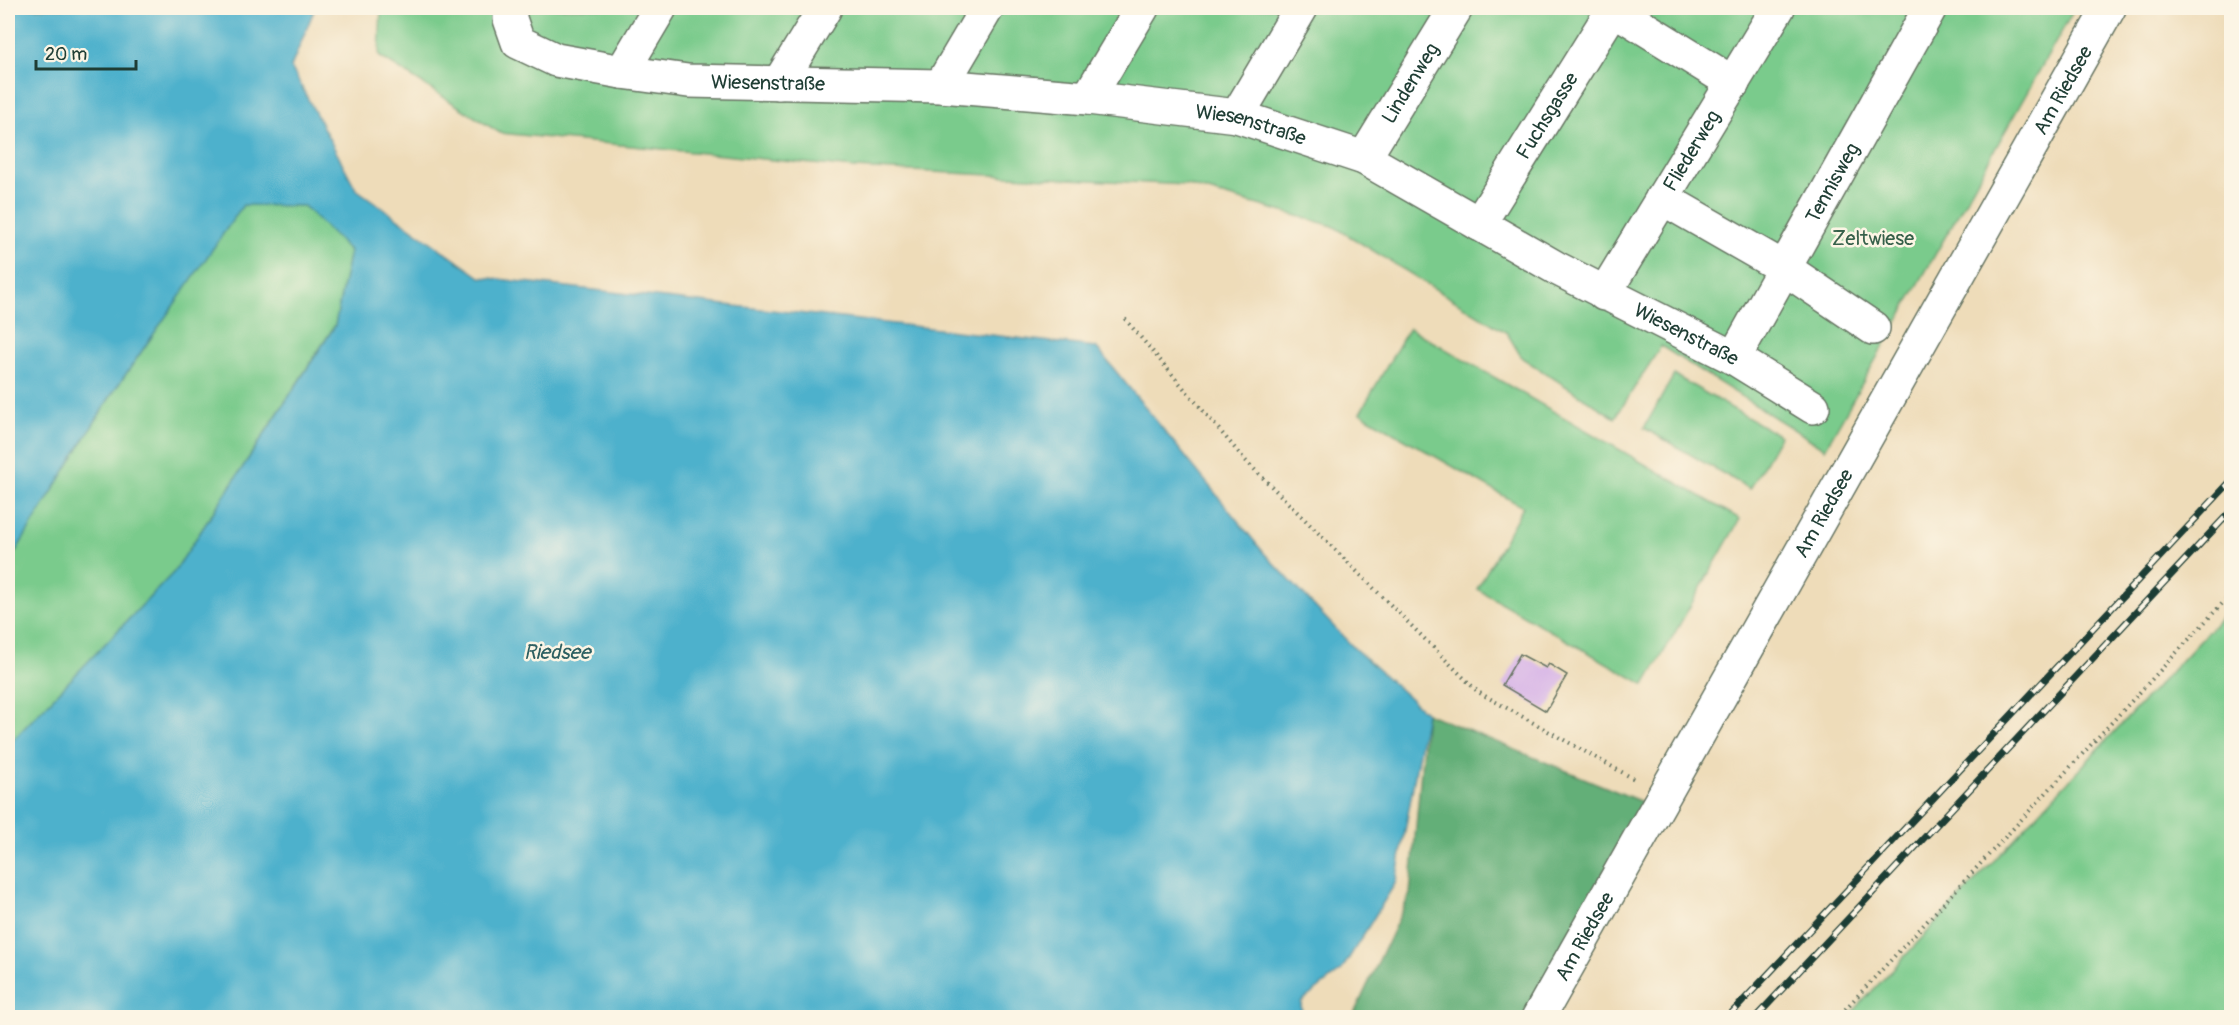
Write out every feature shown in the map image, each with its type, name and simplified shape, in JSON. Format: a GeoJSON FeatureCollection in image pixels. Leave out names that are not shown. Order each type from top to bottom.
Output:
{"type":"FeatureCollection","features":[{"type":"Feature","properties":{"kind":"street","name":"Wiesenstraße"},"geometry":{"type":"LineString","coordinates":[[510,8],[510,19],[518,42],[556,60],[622,72],[688,81],[941,86],[1088,98],[1236,116],[1364,158],[1604,294],[1734,358],[1813,407]]}},
{"type":"Feature","properties":{"kind":"street"},"geometry":{"type":"LineString","coordinates":[[622,72],[660,8]]}},
{"type":"Feature","properties":{"kind":"street"},"geometry":{"type":"LineString","coordinates":[[779,83],[825,8]]}},
{"type":"Feature","properties":{"kind":"street"},"geometry":{"type":"LineString","coordinates":[[941,86],[987,8]]}},
{"type":"Feature","properties":{"kind":"street"},"geometry":{"type":"LineString","coordinates":[[1088,98],[1142,8]]}},
{"type":"Feature","properties":{"kind":"street"},"geometry":{"type":"LineString","coordinates":[[1236,116],[1301,8]]}},
{"type":"Feature","properties":{"kind":"street","name":"Lindenweg"},"geometry":{"type":"LineString","coordinates":[[1364,158],[1456,8]]}},
{"type":"Feature","properties":{"kind":"street"},"geometry":{"type":"LineString","coordinates":[[1613,8],[1733,83]]}},
{"type":"Feature","properties":{"kind":"street","name":"Fuchsgasse"},"geometry":{"type":"LineString","coordinates":[[1479,224],[1613,8]]}},
{"type":"Feature","properties":{"kind":"street","name":"Fliederweg"},"geometry":{"type":"LineString","coordinates":[[1604,294],[1778,8]]}},
{"type":"Feature","properties":{"kind":"street","name":"Tennisweg"},"geometry":{"type":"LineString","coordinates":[[1734,358],[1930,8]]}},
{"type":"Feature","properties":{"kind":"street","name":"Am Riedsee"},"geometry":{"type":"LineString","coordinates":[[1539,1017],[2109,8]]}},
{"type":"Feature","properties":{"kind":"street"},"geometry":{"type":"LineString","coordinates":[[1662,198],[1784,268],[1873,328]]}},
{"type":"Feature","properties":{"kind":"path"},"geometry":{"type":"LineString","coordinates":[[1125,318],[1245,460],[1478,692],[1664,796]]}},
{"type":"Feature","properties":{"kind":"path"},"geometry":{"type":"LineString","coordinates":[[1837,1017],[2232,593]]}},
{"type":"Feature","properties":{"kind":"green space","name":"Zeltwiese"},"geometry":{"type":"Polygon","coordinates":[[[381,8],[2075,8],[1825,449],[1661,346],[1615,418],[1522,358],[1507,333],[1333,226],[1187,185],[854,168],[500,133],[379,56],[381,8]]]}},
{"type":"Feature","properties":{"kind":"green space"},"geometry":{"type":"Polygon","coordinates":[[[243,205],[304,206],[350,251],[335,325],[175,571],[8,745],[8,564],[110,397],[243,205]]]}},
{"type":"Feature","properties":{"kind":"green space"},"geometry":{"type":"Polygon","coordinates":[[[1409,328],[1740,519],[1645,685],[1477,589],[1523,507],[1360,413],[1409,328]]]}},
{"type":"Feature","properties":{"kind":"green space"},"geometry":{"type":"Polygon","coordinates":[[[1674,375],[1780,436],[1750,489],[1644,428],[1674,375]]]}},
{"type":"Feature","properties":{"kind":"green space"},"geometry":{"type":"Polygon","coordinates":[[[2231,607],[2231,1017],[1848,1017],[2231,607]]]}},
{"type":"Feature","properties":{"kind":"green space"},"geometry":{"type":"Polygon","coordinates":[[[1426,713],[1642,802],[1526,1017],[1352,1018],[1410,894],[1426,713]]]}},
{"type":"Feature","properties":{"kind":"water","name":"Riedsee"},"geometry":{"type":"Polygon","coordinates":[[[8,8],[315,8],[291,67],[356,189],[480,277],[1096,347],[1264,553],[1354,648],[1426,713],[1396,882],[1341,971],[1301,1002],[1302,1018],[8,1017],[8,745],[175,571],[335,326],[350,251],[304,206],[243,205],[110,397],[8,564],[8,8]]]}},
{"type":"Feature","properties":{"kind":"building"},"geometry":{"type":"Polygon","coordinates":[[[1520,654],[1546,668],[1549,664],[1567,675],[1546,711],[1502,685],[1520,654]]]}},
{"type":"Feature","properties":{"kind":"railway"},"geometry":{"type":"LineString","coordinates":[[1727,1018],[2232,480]]}},
{"type":"Feature","properties":{"kind":"railway"},"geometry":{"type":"LineString","coordinates":[[1755,1018],[2232,510]]}}]}
